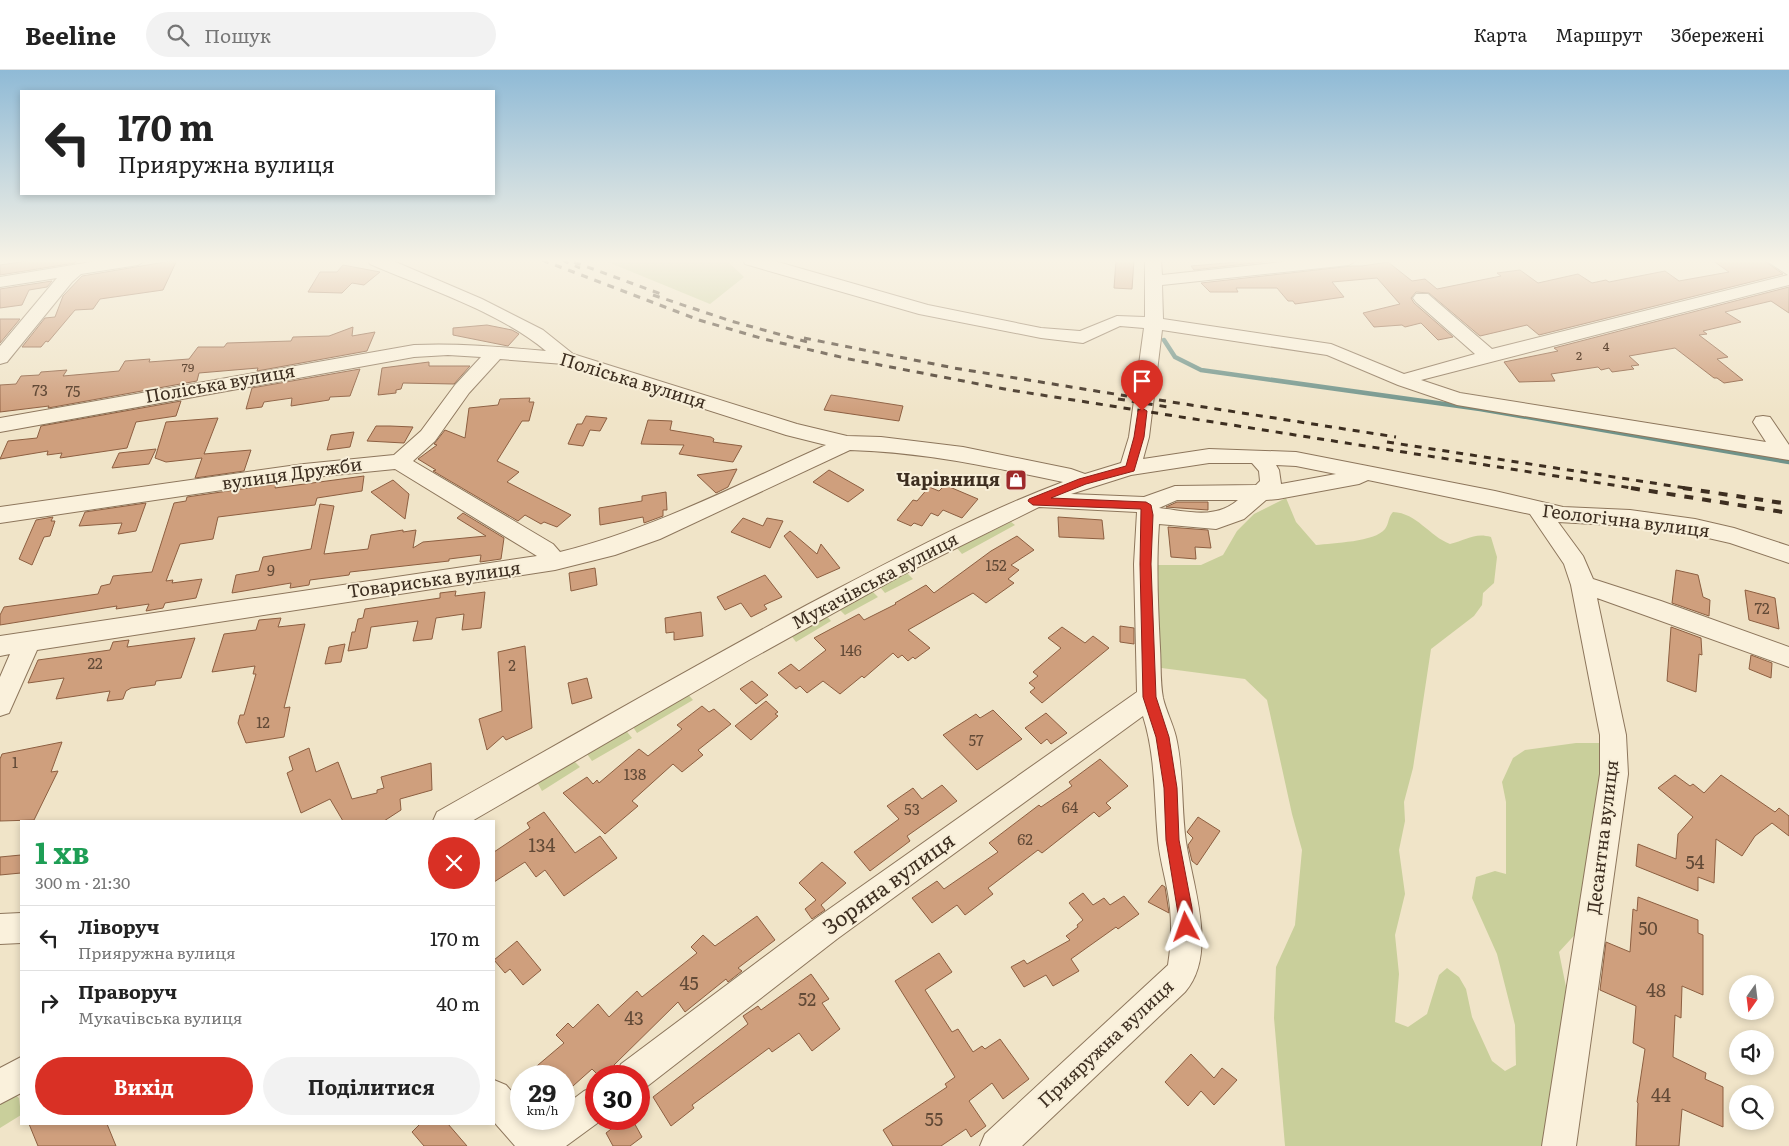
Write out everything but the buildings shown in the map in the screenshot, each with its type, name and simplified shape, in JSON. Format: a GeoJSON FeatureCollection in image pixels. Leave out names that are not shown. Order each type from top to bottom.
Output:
{"type":"FeatureCollection","features":[{"type":"Feature","properties":{"kind":"street"},"geometry":{"type":"LineString","coordinates":[[0,358],[39,310]]}},
{"type":"Feature","properties":{"kind":"street"},"geometry":{"type":"LineString","coordinates":[[490,310],[538,334],[566,358]]}},
{"type":"Feature","properties":{"kind":"street"},"geometry":{"type":"LineString","coordinates":[[926,310],[1041,333],[1083,337],[1117,322],[1154,324],[1270,339],[1331,350],[1404,381],[1456,400],[1786,453]]}},
{"type":"Feature","properties":{"kind":"street"},"geometry":{"type":"LineString","coordinates":[[1130,468],[1139,437],[1154,324],[1154,310]]}},
{"type":"Feature","properties":{"kind":"street"},"geometry":{"type":"LineString","coordinates":[[1436,310],[1490,357]]}},
{"type":"Feature","properties":{"kind":"street"},"geometry":{"type":"LineString","coordinates":[[1404,381],[1418,374],[1672,310]]}},
{"type":"Feature","properties":{"kind":"street","name":"Поліська вулиця"},"geometry":{"type":"LineString","coordinates":[[0,424],[414,351],[448,348],[566,358],[793,430],[847,443],[881,444],[963,454],[1071,476],[1083,482]]}},
{"type":"Feature","properties":{"kind":"street"},"geometry":{"type":"LineString","coordinates":[[497,351],[462,389],[428,436],[399,462],[545,550],[555,562]]}},
{"type":"Feature","properties":{"kind":"street"},"geometry":{"type":"LineString","coordinates":[[1763,422],[1786,453]]}},
{"type":"Feature","properties":{"kind":"street","name":"Товариська вулиця"},"geometry":{"type":"LineString","coordinates":[[0,646],[555,562],[607,549],[652,533],[847,443]]}},
{"type":"Feature","properties":{"kind":"street","name":"Мукачівська вулиця"},"geometry":{"type":"LineString","coordinates":[[449,820],[774,634],[896,568],[1033,501],[1083,482],[1130,468],[1209,456],[1258,456]]}},
{"type":"Feature","properties":{"kind":"street"},"geometry":{"type":"LineString","coordinates":[[1033,501],[1147,510],[1216,521],[1236,514],[1271,482],[1269,470],[1258,456]]}},
{"type":"Feature","properties":{"kind":"street","name":"Геологічна вулиця"},"geometry":{"type":"LineString","coordinates":[[1258,456],[1296,459],[1495,498],[1539,511],[1580,517],[1654,520],[1695,527],[1734,536],[1789,555]]}},
{"type":"Feature","properties":{"kind":"street","name":"вулиця Дружби"},"geometry":{"type":"LineString","coordinates":[[0,515],[304,471],[381,462],[399,462]]}},
{"type":"Feature","properties":{"kind":"street"},"geometry":{"type":"LineString","coordinates":[[1147,510],[1175,493],[1262,492],[1311,487],[1372,474]]}},
{"type":"Feature","properties":{"kind":"street","name":"Прияружна вулиця"},"geometry":{"type":"LineString","coordinates":[[997,1146],[1182,972],[1186,946],[1185,908],[1172,840],[1170,788],[1163,737],[1150,697],[1145,564],[1147,510]]}},
{"type":"Feature","properties":{"kind":"street","name":"Десантна вулиця"},"geometry":{"type":"LineString","coordinates":[[1539,511],[1575,562],[1583,586],[1613,735],[1614,774],[1559,1146]]}},
{"type":"Feature","properties":{"kind":"street"},"geometry":{"type":"LineString","coordinates":[[1583,586],[1653,607],[1789,657]]}},
{"type":"Feature","properties":{"kind":"street"},"geometry":{"type":"LineString","coordinates":[[0,705],[28,642]]}},
{"type":"Feature","properties":{"kind":"street","name":"Зоряна вулиця"},"geometry":{"type":"LineString","coordinates":[[647,1065],[826,929],[1150,697]]}},
{"type":"Feature","properties":{"kind":"street"},"geometry":{"type":"LineString","coordinates":[[0,929],[20,928]]}},
{"type":"Feature","properties":{"kind":"street"},"geometry":{"type":"LineString","coordinates":[[0,1086],[20,1075]]}},
{"type":"Feature","properties":{"kind":"street"},"geometry":{"type":"LineString","coordinates":[[495,1099],[538,1146],[585,1112]]}},
{"type":"Feature","properties":{"kind":"green space"},"geometry":{"type":"Polygon","coordinates":[[[1286,498],[1296,522],[1316,545],[1372,537],[1385,529],[1393,512],[1409,516],[1450,544],[1480,535],[1491,537],[1497,557],[1494,583],[1483,593],[1482,605],[1474,616],[1431,649],[1413,768],[1404,802],[1405,821],[1399,850],[1405,894],[1395,935],[1399,974],[1395,1022],[1408,1027],[1427,1014],[1439,975],[1447,968],[1459,977],[1466,989],[1472,1017],[1492,1061],[1505,1071],[1516,1065],[1515,1025],[1497,954],[1472,898],[1476,877],[1495,871],[1506,874],[1506,802],[1502,782],[1513,758],[1525,750],[1576,743],[1607,743],[1581,928],[1559,952],[1566,987],[1566,1042],[1550,1146],[1285,1146],[1274,1018],[1276,967],[1295,925],[1302,850],[1292,814],[1267,700],[1245,679],[1154,667],[1149,565],[1201,565],[1223,555],[1237,531],[1254,514],[1286,498]]]}},
{"type":"Feature","properties":{"kind":"green space"},"geometry":{"type":"Polygon","coordinates":[[[1011,522],[1015,525],[962,554],[957,548],[1011,522]]]}},
{"type":"Feature","properties":{"kind":"green space"},"geometry":{"type":"Polygon","coordinates":[[[907,573],[913,579],[885,593],[880,587],[907,573]]]}},
{"type":"Feature","properties":{"kind":"green space"},"geometry":{"type":"Polygon","coordinates":[[[872,591],[878,597],[845,615],[839,609],[872,591]]]}},
{"type":"Feature","properties":{"kind":"green space"},"geometry":{"type":"Polygon","coordinates":[[[826,615],[831,621],[796,642],[790,634],[826,615]]]}},
{"type":"Feature","properties":{"kind":"green space"},"geometry":{"type":"Polygon","coordinates":[[[686,692],[693,700],[637,733],[631,724],[686,692]]]}},
{"type":"Feature","properties":{"kind":"green space"},"geometry":{"type":"Polygon","coordinates":[[[624,728],[632,738],[592,761],[585,751],[624,728]]]}},
{"type":"Feature","properties":{"kind":"green space"},"geometry":{"type":"Polygon","coordinates":[[[572,759],[580,767],[542,791],[536,780],[572,759]]]}},
{"type":"Feature","properties":{"kind":"green space"},"geometry":{"type":"Polygon","coordinates":[[[12,1092],[19,1098],[20,1116],[0,1128],[0,1099],[12,1092]]]}},
{"type":"Feature","properties":{"kind":"waterway"},"geometry":{"type":"LineString","coordinates":[[1164,340],[1175,357],[1201,370],[1480,409],[1789,462]]}},
{"type":"Feature","properties":{"kind":"railway"},"geometry":{"type":"LineString","coordinates":[[673,310],[699,320],[764,339],[849,359],[1010,390],[1638,489]]}},
{"type":"Feature","properties":{"kind":"railway"},"geometry":{"type":"LineString","coordinates":[[699,310],[811,343]]}},
{"type":"Feature","properties":{"kind":"railway"},"geometry":{"type":"LineString","coordinates":[[804,338],[954,368],[1127,396]]}},
{"type":"Feature","properties":{"kind":"railway"},"geometry":{"type":"LineString","coordinates":[[1118,399],[1168,407]]}},
{"type":"Feature","properties":{"kind":"railway"},"geometry":{"type":"LineString","coordinates":[[1159,400],[1396,437]]}},
{"type":"Feature","properties":{"kind":"railway"},"geometry":{"type":"LineString","coordinates":[[1387,442],[1692,489]]}},
{"type":"Feature","properties":{"kind":"railway"},"geometry":{"type":"LineString","coordinates":[[1631,488],[1789,513]]}},
{"type":"Feature","properties":{"kind":"railway"},"geometry":{"type":"LineString","coordinates":[[1683,488],[1789,504]]}},
{"type":"Feature","properties":{"kind":"place","name":"Чарівниця"},"geometry":{"type":"Point","coordinates":[1016,480]}},
{"type":"Feature","properties":{"kind":"route"},"geometry":{"type":"LineString","coordinates":[[1142,411],[1139,437],[1130,468],[1083,482],[1033,501],[1146,505],[1148,515],[1145,564],[1150,697],[1163,737],[1170,788],[1172,840],[1177,875],[1185,908],[1186,927]]}}]}
